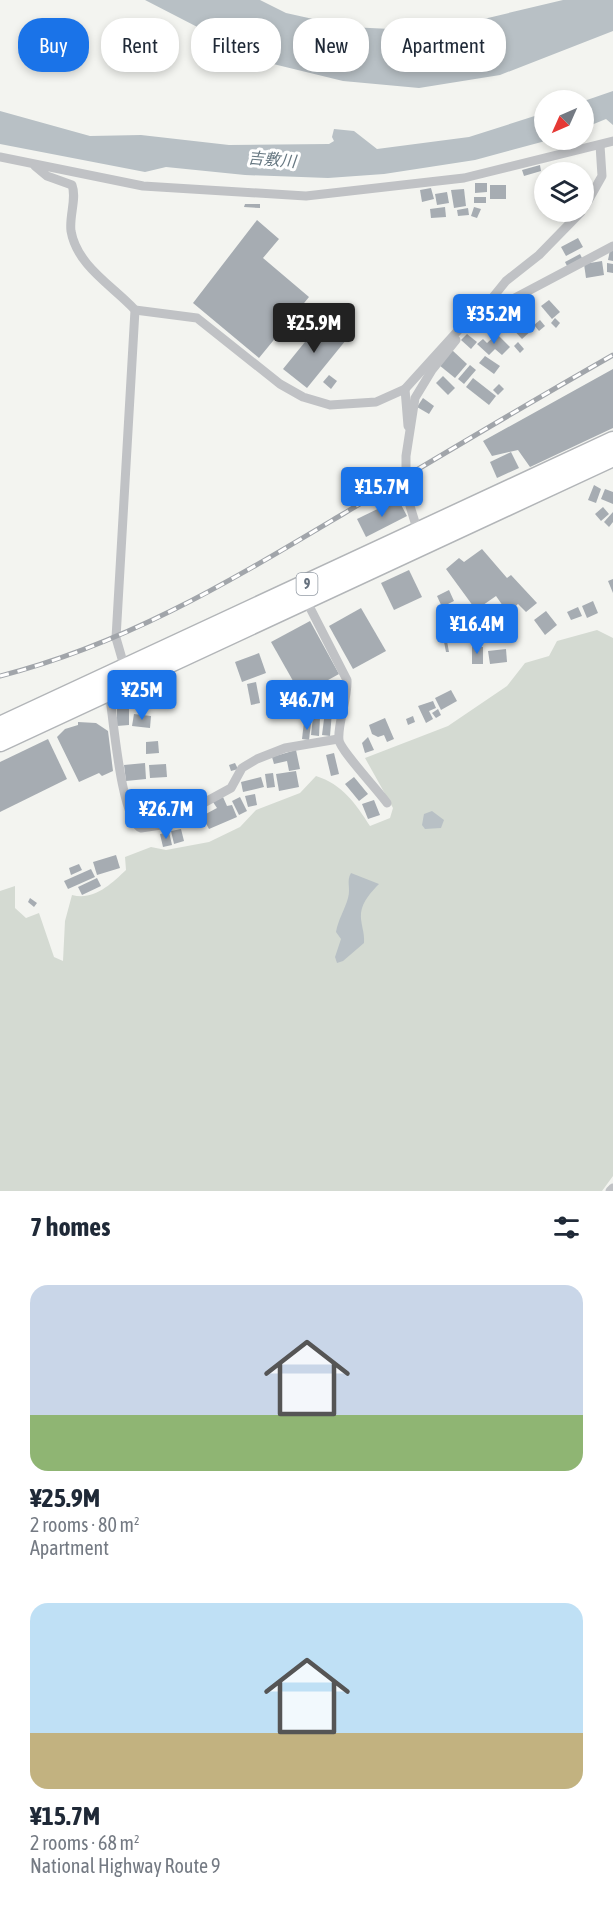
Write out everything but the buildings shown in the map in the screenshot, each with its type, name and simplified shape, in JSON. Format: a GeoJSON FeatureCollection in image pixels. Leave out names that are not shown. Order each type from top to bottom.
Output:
{"type":"FeatureCollection","features":[{"type":"Feature","properties":{"kind":"highway","name":"9"},"geometry":{"type":"LineString","coordinates":[[0,726],[613,441]]}},
{"type":"Feature","properties":{"kind":"highway","name":"9"},"geometry":{"type":"LineString","coordinates":[[0,742],[613,457]]}},
{"type":"Feature","properties":{"kind":"street"},"geometry":{"type":"LineString","coordinates":[[0,157],[34,166],[154,187],[306,196],[464,178],[613,141]]}},
{"type":"Feature","properties":{"kind":"street"},"geometry":{"type":"LineString","coordinates":[[594,190],[602,176],[600,145]]}},
{"type":"Feature","properties":{"kind":"street"},"geometry":{"type":"LineString","coordinates":[[34,166],[47,176],[72,185],[74,191],[71,224],[79,250],[92,270],[135,310],[197,318],[280,384],[312,400],[330,405],[369,403],[389,398],[405,389],[464,324],[475,320]]}},
{"type":"Feature","properties":{"kind":"street"},"geometry":{"type":"LineString","coordinates":[[418,532],[406,494],[410,431],[415,398],[420,387],[506,281],[539,255],[571,222]]}},
{"type":"Feature","properties":{"kind":"street"},"geometry":{"type":"LineString","coordinates":[[487,307],[496,308],[613,246]]}},
{"type":"Feature","properties":{"kind":"street"},"geometry":{"type":"LineString","coordinates":[[125,669],[116,638],[135,310]]}},
{"type":"Feature","properties":{"kind":"street"},"geometry":{"type":"LineString","coordinates":[[405,389],[407,424],[410,431]]}},
{"type":"Feature","properties":{"kind":"street"},"geometry":{"type":"LineString","coordinates":[[306,600],[347,680],[348,692],[338,740],[387,803]]}},
{"type":"Feature","properties":{"kind":"street"},"geometry":{"type":"LineString","coordinates":[[109,691],[122,781],[133,822],[141,828],[161,825],[185,816],[231,788],[242,768],[257,759],[285,748],[338,740]]}},
{"type":"Feature","properties":{"kind":"shaded area"},"geometry":{"type":"Polygon","coordinates":[[[597,630],[613,638],[613,1176],[602,1191],[0,1191],[0,891],[15,886],[15,908],[26,918],[39,913],[54,957],[63,961],[65,921],[72,895],[88,896],[108,886],[126,870],[125,857],[151,847],[166,850],[209,842],[240,827],[256,810],[300,793],[316,776],[341,790],[354,803],[370,826],[390,818],[393,808],[365,758],[448,726],[507,686],[525,663],[549,656],[557,641],[597,630]]]}},
{"type":"Feature","properties":{"kind":"water"},"geometry":{"type":"Polygon","coordinates":[[[145,0],[260,0],[286,13],[308,18],[293,18],[293,69],[281,66],[281,18],[191,18],[191,24],[145,0]]]}},
{"type":"Feature","properties":{"kind":"water"},"geometry":{"type":"Polygon","coordinates":[[[563,0],[613,0],[613,31],[500,75],[419,88],[343,81],[306,72],[369,72],[369,28],[381,29],[381,72],[506,72],[506,18],[488,18],[563,0]]]}},
{"type":"Feature","properties":{"kind":"water"},"geometry":{"type":"Polygon","coordinates":[[[613,91],[613,125],[606,119],[594,124],[594,98],[613,91]]]}},
{"type":"Feature","properties":{"kind":"water","name":"吉敷川"},"geometry":{"type":"Polygon","coordinates":[[[0,111],[90,136],[141,135],[229,145],[329,144],[334,141],[332,137],[334,129],[354,131],[377,149],[469,137],[534,116],[534,144],[475,160],[384,174],[328,178],[245,175],[166,167],[145,172],[0,144],[0,111]]]}},
{"type":"Feature","properties":{"kind":"water"},"geometry":{"type":"Polygon","coordinates":[[[432,811],[444,820],[441,828],[425,829],[422,825],[424,814],[432,811]]]}},
{"type":"Feature","properties":{"kind":"water"},"geometry":{"type":"Polygon","coordinates":[[[351,873],[379,884],[363,905],[361,917],[364,943],[343,961],[337,963],[335,957],[341,939],[336,932],[348,898],[351,873]]]}},
{"type":"Feature","properties":{"kind":"railway"},"geometry":{"type":"LineString","coordinates":[[0,676],[47,663],[92,646],[178,608],[260,563],[613,355]]}}]}
